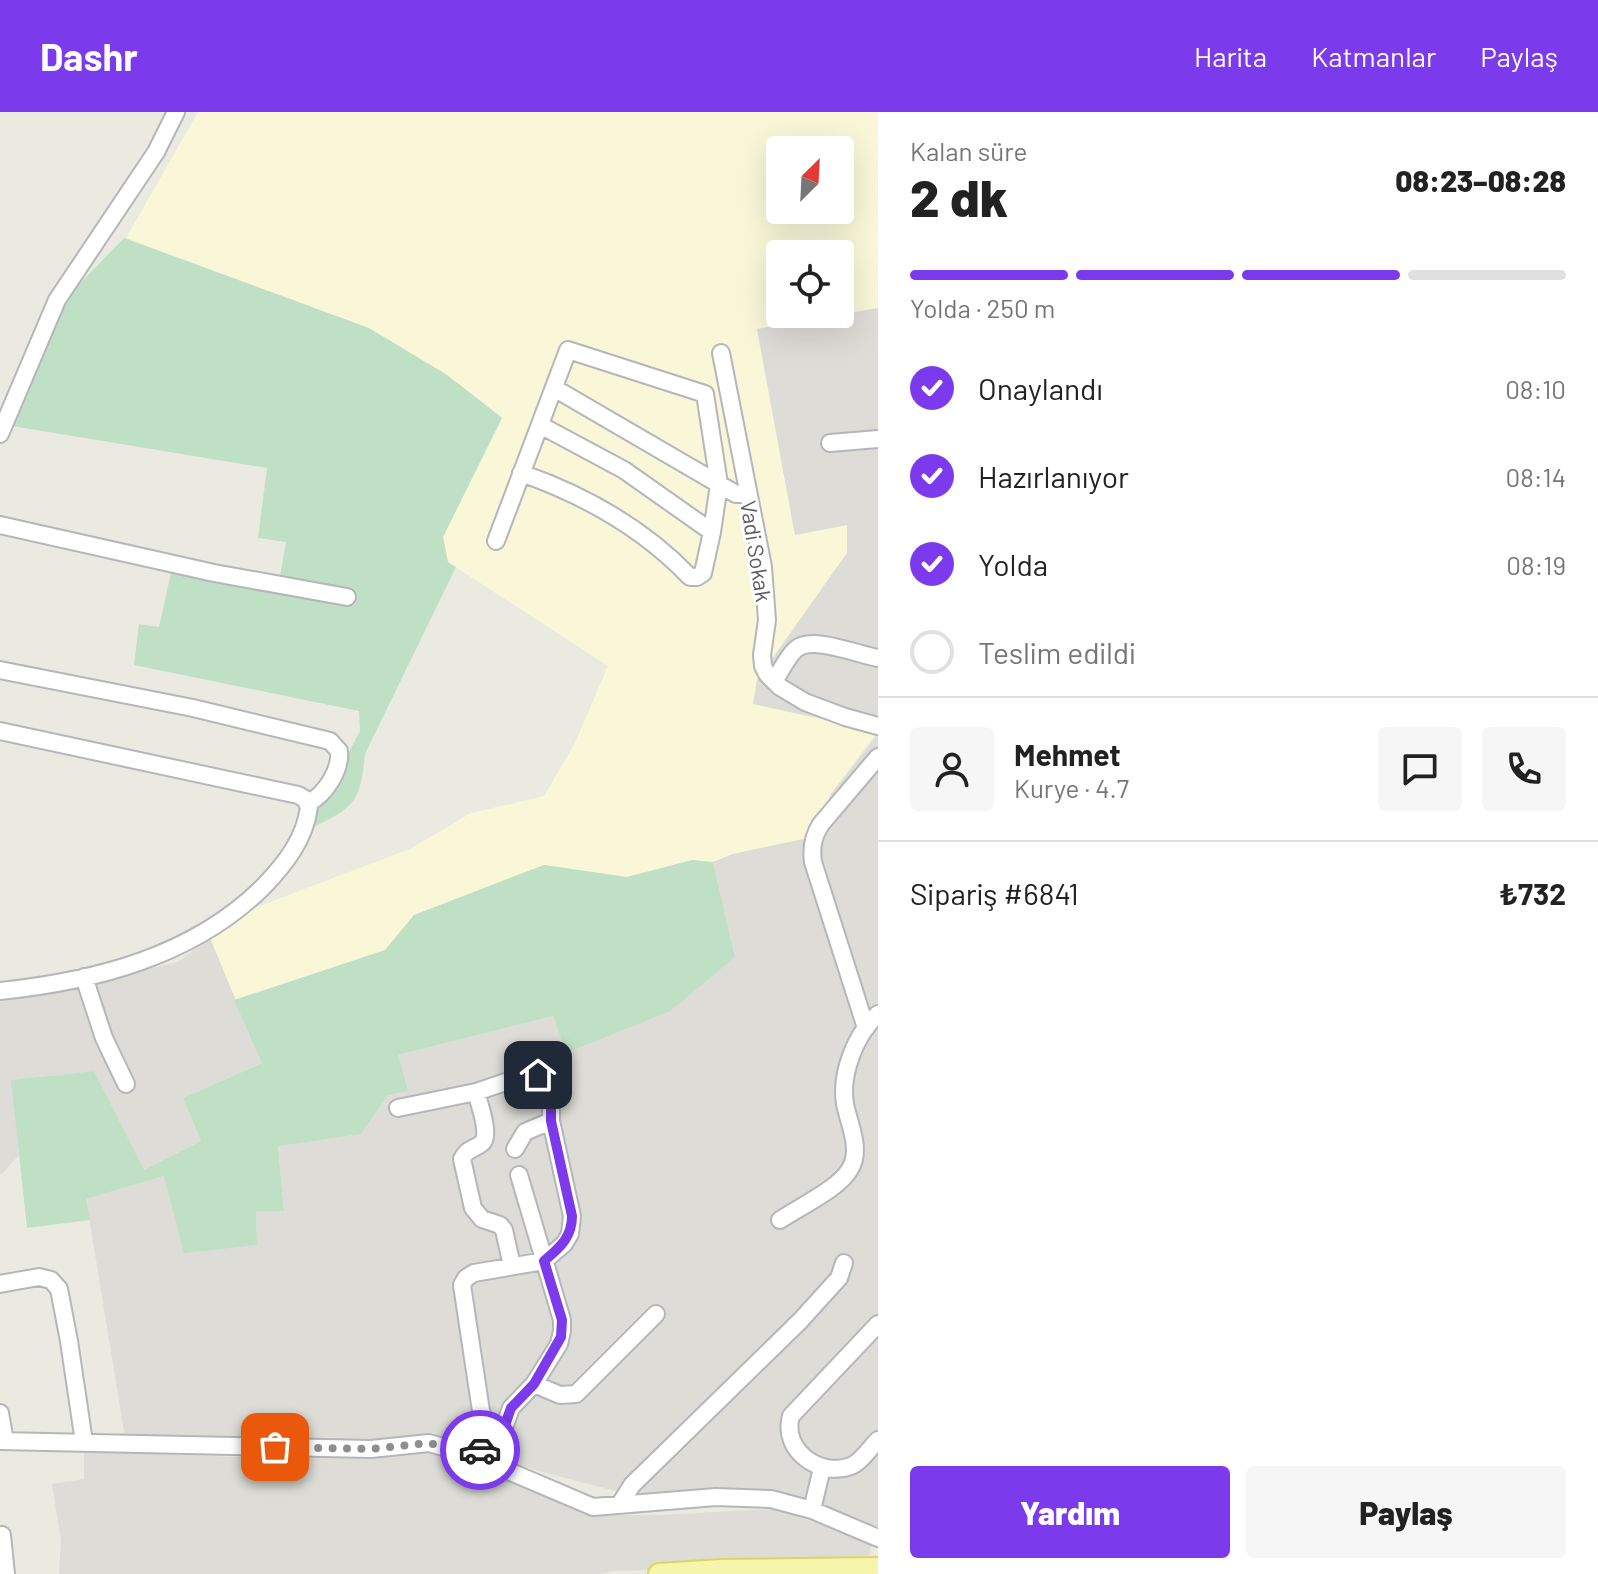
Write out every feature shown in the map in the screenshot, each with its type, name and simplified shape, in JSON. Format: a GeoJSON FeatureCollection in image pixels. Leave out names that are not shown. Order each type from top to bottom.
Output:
{"type":"FeatureCollection","features":[{"type":"Feature","properties":{"kind":"main road"},"geometry":{"type":"LineString","coordinates":[[671,1573],[878,1568]]}},
{"type":"Feature","properties":{"kind":"street"},"geometry":{"type":"LineString","coordinates":[[0,434],[57,300],[156,152],[176,112]]}},
{"type":"Feature","properties":{"kind":"street"},"geometry":{"type":"LineString","coordinates":[[496,541],[521,473],[568,350],[705,394],[719,484],[703,573],[693,578],[649,541],[607,512],[521,473]]}},
{"type":"Feature","properties":{"kind":"street","name":"Vadi Sokak"},"geometry":{"type":"LineString","coordinates":[[721,353],[765,585],[767,620],[762,660],[767,674],[774,681]]}},
{"type":"Feature","properties":{"kind":"street"},"geometry":{"type":"LineString","coordinates":[[554,388],[736,494],[748,494]]}},
{"type":"Feature","properties":{"kind":"street"},"geometry":{"type":"LineString","coordinates":[[540,425],[624,470],[712,532]]}},
{"type":"Feature","properties":{"kind":"street"},"geometry":{"type":"LineString","coordinates":[[830,443],[878,439]]}},
{"type":"Feature","properties":{"kind":"street"},"geometry":{"type":"LineString","coordinates":[[0,525],[214,573],[347,597]]}},
{"type":"Feature","properties":{"kind":"street"},"geometry":{"type":"LineString","coordinates":[[878,658],[822,644],[807,645],[797,648],[774,681],[805,702],[878,726]]}},
{"type":"Feature","properties":{"kind":"street"},"geometry":{"type":"LineString","coordinates":[[0,670],[193,708],[330,741],[339,751],[338,763],[322,794],[308,803]]}},
{"type":"Feature","properties":{"kind":"street"},"geometry":{"type":"LineString","coordinates":[[0,731],[298,795],[308,803],[309,812],[291,855],[273,876],[231,916],[197,937],[166,952],[84,977],[0,991]]}},
{"type":"Feature","properties":{"kind":"street"},"geometry":{"type":"LineString","coordinates":[[866,1028],[813,862],[812,849],[814,836],[821,824],[878,757]]}},
{"type":"Feature","properties":{"kind":"street"},"geometry":{"type":"LineString","coordinates":[[84,977],[104,1038],[126,1084]]}},
{"type":"Feature","properties":{"kind":"street"},"geometry":{"type":"LineString","coordinates":[[780,1220],[843,1179],[852,1167],[855,1149],[845,1086],[851,1059],[866,1028],[878,1014]]}},
{"type":"Feature","properties":{"kind":"street"},"geometry":{"type":"LineString","coordinates":[[398,1108],[476,1092],[532,1073],[551,1088],[551,1121],[572,1222],[567,1239],[544,1261],[474,1273],[462,1285],[481,1411],[508,1471]]}},
{"type":"Feature","properties":{"kind":"street"},"geometry":{"type":"LineString","coordinates":[[476,1092],[486,1136],[483,1143],[465,1152],[462,1159],[473,1208],[482,1219],[502,1227],[512,1266]]}},
{"type":"Feature","properties":{"kind":"street"},"geometry":{"type":"LineString","coordinates":[[515,1149],[525,1132],[551,1121]]}},
{"type":"Feature","properties":{"kind":"street"},"geometry":{"type":"LineString","coordinates":[[471,1455],[496,1445],[511,1408],[534,1384],[559,1344],[562,1331],[562,1320],[519,1175]]}},
{"type":"Feature","properties":{"kind":"street"},"geometry":{"type":"LineString","coordinates":[[620,1504],[632,1485],[800,1321],[839,1278],[844,1263]]}},
{"type":"Feature","properties":{"kind":"street"},"geometry":{"type":"LineString","coordinates":[[0,1284],[39,1277],[51,1280],[59,1289],[84,1442]]}},
{"type":"Feature","properties":{"kind":"street"},"geometry":{"type":"LineString","coordinates":[[534,1384],[560,1395],[581,1391],[656,1314]]}},
{"type":"Feature","properties":{"kind":"street"},"geometry":{"type":"LineString","coordinates":[[878,1324],[791,1416],[788,1431],[792,1443],[804,1457],[822,1468],[842,1468],[855,1464],[878,1440]]}},
{"type":"Feature","properties":{"kind":"street"},"geometry":{"type":"LineString","coordinates":[[0,1413],[2,1441],[371,1449],[429,1443],[471,1455],[593,1507],[746,1497],[771,1499],[812,1510],[878,1538]]}},
{"type":"Feature","properties":{"kind":"street"},"geometry":{"type":"LineString","coordinates":[[812,1510],[822,1468]]}},
{"type":"Feature","properties":{"kind":"street"},"geometry":{"type":"LineString","coordinates":[[2,1535],[6,1574]]}},
{"type":"Feature","properties":{"kind":"shaded area"},"geometry":{"type":"Polygon","coordinates":[[[198,112],[878,112],[878,308],[854,312],[854,240],[766,240],[766,327],[757,329],[795,535],[847,525],[847,554],[757,680],[878,731],[831,794],[813,837],[733,854],[713,862],[692,860],[627,877],[544,865],[414,915],[386,950],[234,1000],[210,938],[222,920],[410,849],[471,813],[544,796],[574,745],[608,666],[448,562],[443,537],[502,417],[447,375],[369,328],[126,238],[198,112]]]}},
{"type":"Feature","properties":{"kind":"shaded area"},"geometry":{"type":"Polygon","coordinates":[[[878,308],[878,731],[753,704],[757,680],[847,553],[847,525],[795,535],[757,329],[854,328],[854,312],[878,308]]]}},
{"type":"Feature","properties":{"kind":"shaded area"},"geometry":{"type":"Polygon","coordinates":[[[878,734],[878,1527],[757,1489],[628,1494],[542,1472],[432,1438],[125,1437],[86,1199],[164,1176],[257,1245],[256,1210],[284,1210],[278,1145],[361,1134],[388,1095],[398,1055],[553,1016],[566,1053],[735,957],[713,862],[733,854],[813,837],[831,794],[878,734]]]}},
{"type":"Feature","properties":{"kind":"shaded area"},"geometry":{"type":"Polygon","coordinates":[[[210,938],[262,1063],[183,1098],[201,1141],[144,1171],[94,1071],[12,1080],[19,1155],[0,1174],[0,1002],[178,962],[210,938]]]}},
{"type":"Feature","properties":{"kind":"shaded area"},"geometry":{"type":"Polygon","coordinates":[[[84,1451],[285,1459],[434,1452],[512,1476],[585,1515],[775,1509],[872,1542],[867,1563],[613,1571],[603,1574],[59,1574],[61,1540],[52,1484],[84,1479],[84,1451]]]}},
{"type":"Feature","properties":{"kind":"green space"},"geometry":{"type":"Polygon","coordinates":[[[124,238],[369,328],[447,375],[502,418],[443,537],[448,562],[456,567],[365,754],[357,795],[344,810],[308,830],[360,731],[359,711],[134,665],[139,624],[159,627],[174,559],[279,582],[286,542],[258,538],[267,468],[12,426],[62,302],[124,238]]]}},
{"type":"Feature","properties":{"kind":"green space"},"geometry":{"type":"Polygon","coordinates":[[[692,860],[713,862],[735,957],[670,1011],[566,1053],[553,1016],[398,1055],[408,1091],[388,1095],[361,1134],[278,1146],[284,1211],[256,1211],[257,1245],[184,1253],[164,1176],[86,1199],[90,1220],[27,1228],[11,1080],[94,1071],[144,1170],[201,1141],[183,1098],[262,1063],[234,1000],[385,950],[414,915],[544,865],[627,877],[692,860]]]}},
{"type":"Feature","properties":{"kind":"way so far"},"geometry":{"type":"LineString","coordinates":[[275,1447],[371,1449],[429,1443],[471,1455],[480,1450]]}},
{"type":"Feature","properties":{"kind":"route"},"geometry":{"type":"LineString","coordinates":[[480,1450],[490,1446],[493,1440],[500,1439],[511,1408],[534,1384],[559,1344],[562,1331],[562,1320],[544,1261],[564,1244],[572,1228],[572,1216],[551,1121],[551,1088],[538,1075]]}}]}
